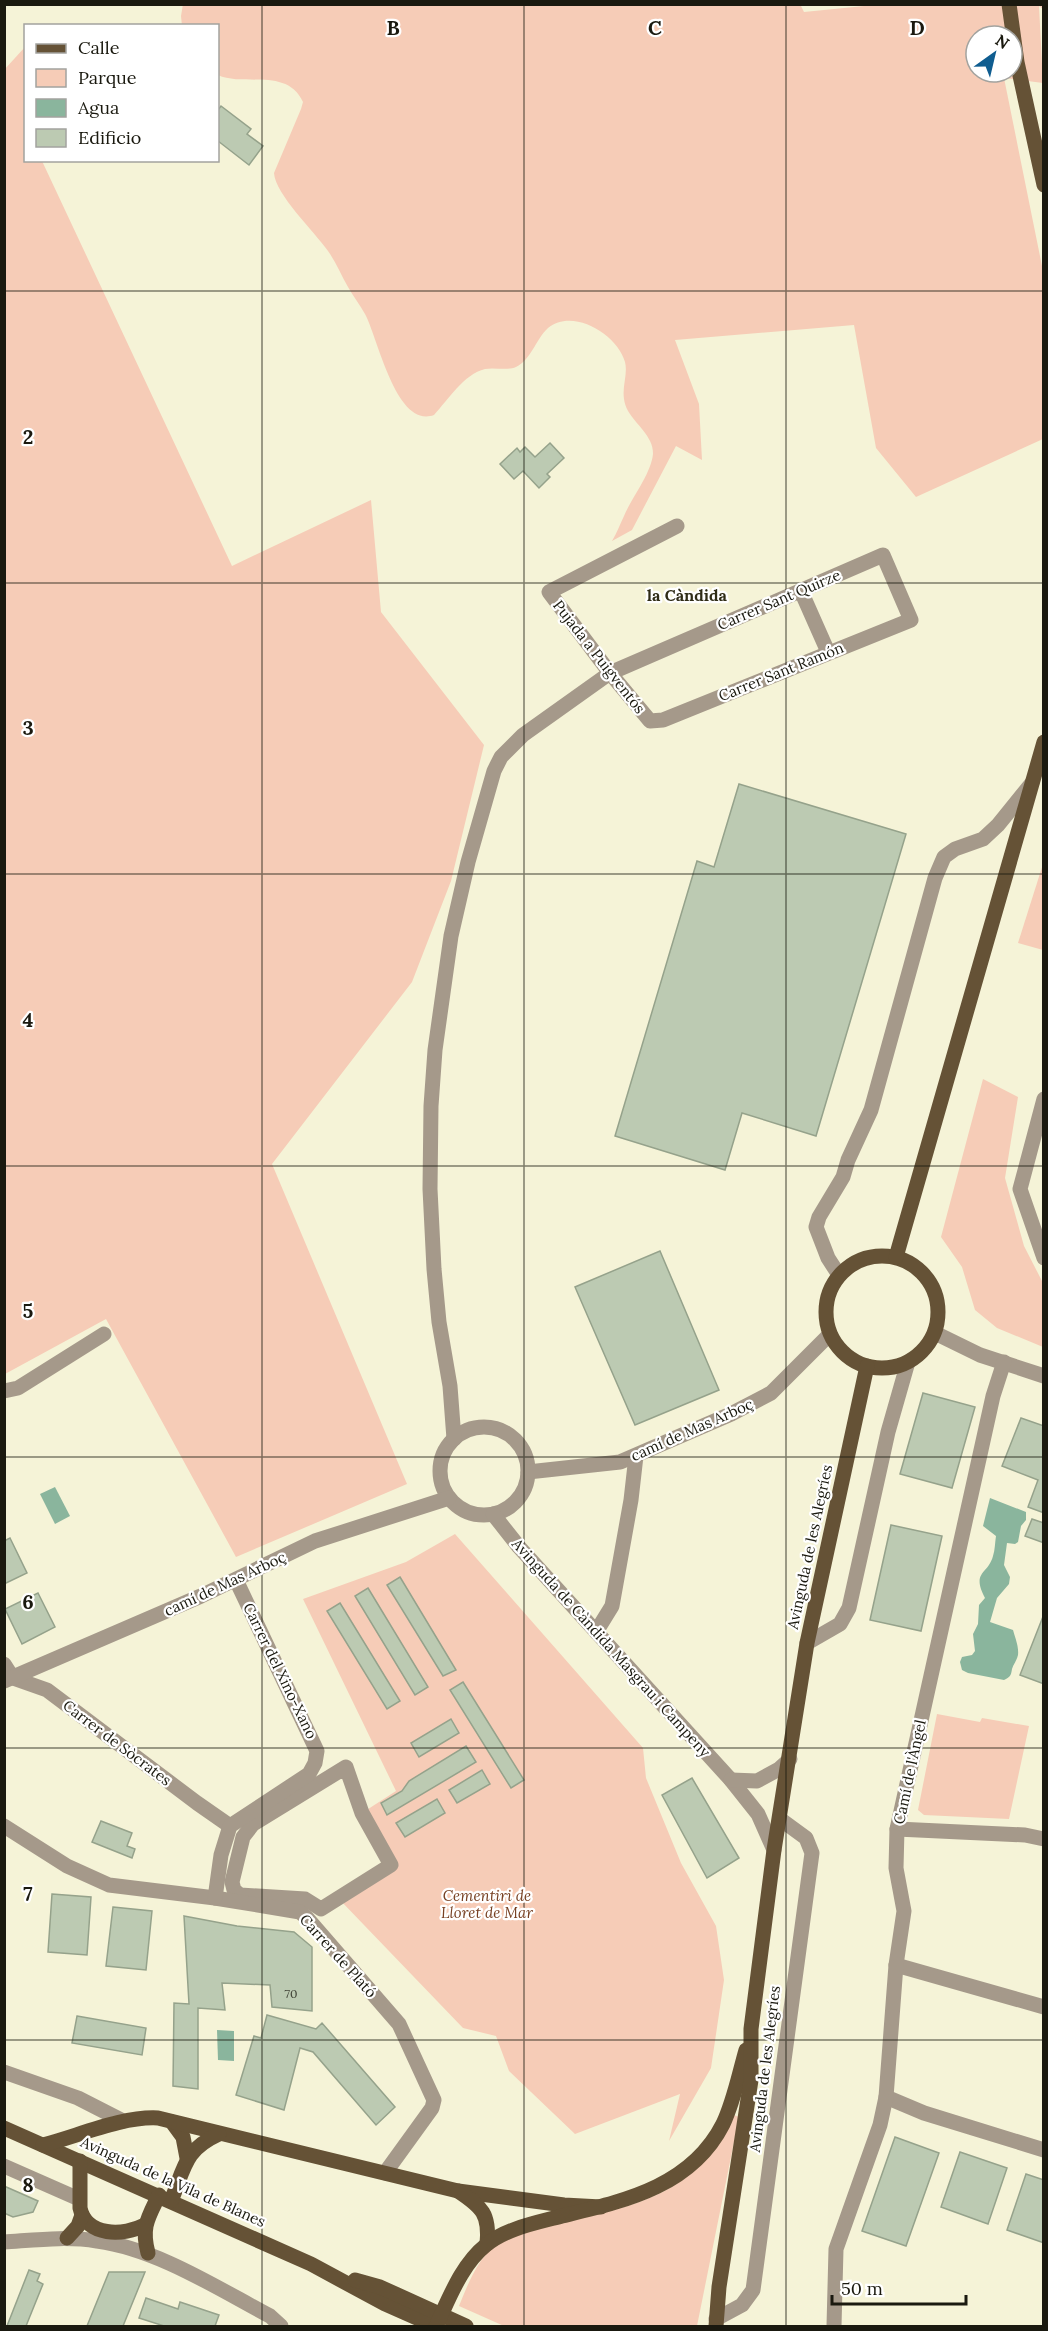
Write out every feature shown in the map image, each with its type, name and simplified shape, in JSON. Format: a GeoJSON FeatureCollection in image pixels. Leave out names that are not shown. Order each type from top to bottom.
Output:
{"type":"FeatureCollection","features":[{"type":"Feature","properties":{"kind":"main road"},"geometry":{"type":"LineString","coordinates":[[1010,4],[1017,62],[1044,185]]}},
{"type":"Feature","properties":{"kind":"main road"},"geometry":{"type":"LineString","coordinates":[[896,1257],[1044,741]]}},
{"type":"Feature","properties":{"kind":"main road"},"geometry":{"type":"LineString","coordinates":[[878,1255],[896,1257],[918,1267],[933,1286],[939,1309],[935,1333],[928,1346],[908,1362],[892,1368],[867,1366],[852,1360],[839,1349],[830,1334],[826,1317],[827,1299],[839,1275],[861,1259],[878,1255]]}},
{"type":"Feature","properties":{"kind":"main road","name":"Avinguda de les Alegríes"},"geometry":{"type":"LineString","coordinates":[[807,1643],[867,1366]]}},
{"type":"Feature","properties":{"kind":"main road"},"geometry":{"type":"LineString","coordinates":[[435,2326],[472,2259],[487,2244],[522,2226],[633,2198],[661,2186],[693,2163],[723,2124],[733,2098],[751,2029],[774,1850],[807,1643]]}},
{"type":"Feature","properties":{"kind":"main road"},"geometry":{"type":"LineString","coordinates":[[713,2324],[751,2080],[751,2029]]}},
{"type":"Feature","properties":{"kind":"main road"},"geometry":{"type":"LineString","coordinates":[[43,2145],[142,2117],[172,2122],[458,2191],[564,2205],[601,2207]]}},
{"type":"Feature","properties":{"kind":"main road"},"geometry":{"type":"LineString","coordinates":[[172,2122],[183,2137],[187,2158]]}},
{"type":"Feature","properties":{"kind":"main road","name":"Avinguda de la Vila de Blanes"},"geometry":{"type":"LineString","coordinates":[[4,2128],[326,2271],[385,2304],[435,2326]]}},
{"type":"Feature","properties":{"kind":"main road"},"geometry":{"type":"LineString","coordinates":[[148,2253],[144,2235],[145,2225],[165,2198],[195,2148],[205,2140],[219,2134]]}},
{"type":"Feature","properties":{"kind":"main road"},"geometry":{"type":"LineString","coordinates":[[68,2238],[78,2226],[82,2215],[79,2199],[80,2161]]}},
{"type":"Feature","properties":{"kind":"main road"},"geometry":{"type":"LineString","coordinates":[[458,2191],[483,2210],[487,2217],[487,2244]]}},
{"type":"Feature","properties":{"kind":"main road"},"geometry":{"type":"LineString","coordinates":[[82,2215],[94,2227],[104,2231],[125,2233],[145,2225]]}},
{"type":"Feature","properties":{"kind":"main road","name":"Avinguda de la Vila de Blanes"},"geometry":{"type":"LineString","coordinates":[[326,2271],[380,2288],[466,2326]]}},
{"type":"Feature","properties":{"kind":"street","name":"Pujada a Puigventós"},"geometry":{"type":"LineString","coordinates":[[650,721],[610,673],[549,592],[676,526]]}},
{"type":"Feature","properties":{"kind":"street","name":"Carrer Sant Quirze"},"geometry":{"type":"LineString","coordinates":[[610,673],[883,555],[911,620]]}},
{"type":"Feature","properties":{"kind":"street"},"geometry":{"type":"LineString","coordinates":[[801,591],[828,652]]}},
{"type":"Feature","properties":{"kind":"street","name":"Carrer Sant Ramón"},"geometry":{"type":"LineString","coordinates":[[650,721],[663,720],[911,620]]}},
{"type":"Feature","properties":{"kind":"street"},"geometry":{"type":"LineString","coordinates":[[454,1439],[450,1386],[439,1322],[430,1189],[430,1127],[435,1050],[451,936],[485,798],[501,758],[523,735],[610,673]]}},
{"type":"Feature","properties":{"kind":"street"},"geometry":{"type":"LineString","coordinates":[[839,1275],[828,1258],[816,1227],[819,1217],[843,1177],[848,1160],[871,1110],[935,878],[944,856],[955,849],[983,839],[998,825],[1032,783]]}},
{"type":"Feature","properties":{"kind":"street"},"geometry":{"type":"LineString","coordinates":[[1044,1099],[1020,1190],[1044,1258]]}},
{"type":"Feature","properties":{"kind":"street"},"geometry":{"type":"LineString","coordinates":[[935,1333],[980,1356],[1044,1376]]}},
{"type":"Feature","properties":{"kind":"street"},"geometry":{"type":"LineString","coordinates":[[4,1391],[18,1388],[104,1334]]}},
{"type":"Feature","properties":{"kind":"street","name":"camí de Mas Arboç"},"geometry":{"type":"LineString","coordinates":[[528,1472],[620,1462],[731,1414],[771,1393],[830,1334]]}},
{"type":"Feature","properties":{"kind":"street","name":"Avinguda de les Alegríes"},"geometry":{"type":"LineString","coordinates":[[807,1643],[840,1624],[849,1608],[888,1432],[908,1362]]}},
{"type":"Feature","properties":{"kind":"street","name":"Camí de l'Àngel"},"geometry":{"type":"LineString","coordinates":[[834,2326],[836,2249],[880,2125],[886,2097],[896,1965],[904,1911],[896,1868],[897,1829],[993,1396],[1004,1362]]}},
{"type":"Feature","properties":{"kind":"street"},"geometry":{"type":"LineString","coordinates":[[481,1427],[495,1428],[509,1435],[519,1445],[526,1458],[528,1472],[526,1484],[514,1504],[493,1514],[480,1515],[458,1506],[449,1498],[440,1474],[441,1461],[446,1449],[454,1439],[466,1431],[481,1427]]}},
{"type":"Feature","properties":{"kind":"street"},"geometry":{"type":"LineString","coordinates":[[596,1632],[612,1606],[631,1500],[636,1456]]}},
{"type":"Feature","properties":{"kind":"street","name":"camí de Mas Arboç"},"geometry":{"type":"LineString","coordinates":[[9,1679],[78,1651],[236,1580],[315,1541],[449,1498]]}},
{"type":"Feature","properties":{"kind":"street","name":"Avinguda de Càndida Masgrau i Campeny"},"geometry":{"type":"LineString","coordinates":[[493,1514],[519,1547],[732,1780],[758,1814],[774,1850]]}},
{"type":"Feature","properties":{"kind":"street","name":"Carrer del Xino-Xano"},"geometry":{"type":"LineString","coordinates":[[230,1826],[309,1774],[315,1763],[317,1751],[236,1580]]}},
{"type":"Feature","properties":{"kind":"street"},"geometry":{"type":"LineString","coordinates":[[4,1664],[9,1679]]}},
{"type":"Feature","properties":{"kind":"street","name":"Carrer de Sòcrates"},"geometry":{"type":"LineString","coordinates":[[9,1679],[47,1690],[230,1826]]}},
{"type":"Feature","properties":{"kind":"street"},"geometry":{"type":"LineString","coordinates":[[732,1780],[757,1781],[779,1770],[789,1759]]}},
{"type":"Feature","properties":{"kind":"street"},"geometry":{"type":"LineString","coordinates":[[346,1767],[362,1813],[391,1865],[321,1909],[305,1899],[240,1895],[234,1890],[232,1882],[243,1837],[253,1824],[346,1767]]}},
{"type":"Feature","properties":{"kind":"street","name":"Avinguda de les Alegríes"},"geometry":{"type":"LineString","coordinates":[[713,2324],[742,2305],[753,2290],[812,1853],[806,1838],[780,1819]]}},
{"type":"Feature","properties":{"kind":"street","name":"Carrer de Plató"},"geometry":{"type":"LineString","coordinates":[[4,1826],[67,1866],[109,1885],[215,1898],[300,1912],[399,2024],[434,2100],[432,2108],[385,2173]]}},
{"type":"Feature","properties":{"kind":"street"},"geometry":{"type":"LineString","coordinates":[[215,1898],[220,1855],[230,1826]]}},
{"type":"Feature","properties":{"kind":"street"},"geometry":{"type":"LineString","coordinates":[[897,1829],[1025,1835],[1044,1839]]}},
{"type":"Feature","properties":{"kind":"street"},"geometry":{"type":"LineString","coordinates":[[896,1965],[1044,2007]]}},
{"type":"Feature","properties":{"kind":"street"},"geometry":{"type":"LineString","coordinates":[[4,2072],[78,2098],[123,2121]]}},
{"type":"Feature","properties":{"kind":"street"},"geometry":{"type":"LineString","coordinates":[[886,2097],[924,2113],[1044,2150]]}},
{"type":"Feature","properties":{"kind":"street"},"geometry":{"type":"LineString","coordinates":[[4,2166],[79,2199]]}},
{"type":"Feature","properties":{"kind":"street"},"geometry":{"type":"LineString","coordinates":[[4,2242],[68,2238],[98,2241],[148,2253],[270,2316],[281,2326]]}},
{"type":"Feature","properties":{"kind":"green space"},"geometry":{"type":"Polygon","coordinates":[[[183,4],[800,4],[804,12],[884,4],[1043,5],[1043,9],[1039,6],[1043,83],[1024,81],[1024,24],[964,24],[964,84],[1005,84],[1043,271],[1043,439],[916,497],[876,448],[854,325],[675,340],[699,404],[702,460],[676,446],[632,530],[612,541],[645,477],[653,454],[647,436],[625,405],[625,362],[614,342],[582,322],[558,322],[548,328],[521,364],[505,369],[485,369],[470,376],[434,415],[421,416],[409,408],[390,379],[365,314],[334,260],[288,202],[276,182],[274,173],[303,102],[296,91],[276,81],[219,75],[219,24],[182,24],[183,4]]]}},
{"type":"Feature","properties":{"kind":"green space"},"geometry":{"type":"Polygon","coordinates":[[[24,48],[24,162],[42,162],[232,566],[371,500],[381,612],[484,745],[451,881],[412,982],[272,1164],[407,1484],[236,1557],[106,1319],[5,1374],[4,70],[24,48]]]}},
{"type":"Feature","properties":{"kind":"green space"},"geometry":{"type":"Polygon","coordinates":[[[1043,864],[1043,950],[1018,943],[1043,864]]]}},
{"type":"Feature","properties":{"kind":"green space"},"geometry":{"type":"Polygon","coordinates":[[[983,1079],[1018,1097],[1005,1178],[1024,1246],[1043,1283],[1043,1347],[997,1328],[975,1310],[962,1267],[941,1237],[983,1079]]]}},
{"type":"Feature","properties":{"kind":"green space","name":"Cementiri de Lloret de Mar"},"geometry":{"type":"Polygon","coordinates":[[[455,1534],[643,1748],[646,1778],[681,1863],[716,1926],[724,1980],[711,2068],[669,2141],[680,2094],[575,2134],[509,2071],[496,2036],[463,2028],[339,1899],[391,1865],[362,1813],[396,1791],[303,1599],[406,1562],[455,1534]]]}},
{"type":"Feature","properties":{"kind":"green space"},"geometry":{"type":"Polygon","coordinates":[[[937,1714],[980,1722],[982,1718],[1029,1726],[1009,1819],[924,1815],[918,1810],[937,1714]]]}},
{"type":"Feature","properties":{"kind":"green space"},"geometry":{"type":"Polygon","coordinates":[[[734,2115],[739,2117],[697,2326],[504,2326],[459,2306],[475,2270],[493,2247],[527,2231],[624,2207],[668,2189],[687,2177],[704,2161],[720,2140],[734,2115]]]}},
{"type":"Feature","properties":{"kind":"water"},"geometry":{"type":"Polygon","coordinates":[[[55,1487],[70,1516],[55,1524],[40,1494],[55,1487]]]}},
{"type":"Feature","properties":{"kind":"water"},"geometry":{"type":"Polygon","coordinates":[[[990,1498],[1026,1512],[1026,1520],[1021,1526],[1018,1542],[1007,1543],[1004,1565],[1010,1577],[1009,1584],[997,1598],[990,1622],[1013,1630],[1017,1642],[1018,1652],[1011,1675],[1004,1680],[968,1673],[962,1670],[960,1662],[962,1657],[972,1655],[975,1651],[973,1634],[978,1624],[979,1605],[985,1598],[980,1578],[991,1562],[994,1551],[996,1536],[983,1526],[990,1498]]]}},
{"type":"Feature","properties":{"kind":"water"},"geometry":{"type":"Polygon","coordinates":[[[217,2030],[234,2031],[234,2061],[218,2060],[217,2030]]]}},
{"type":"Feature","properties":{"kind":"building"},"geometry":{"type":"Polygon","coordinates":[[[221,106],[251,129],[247,134],[263,146],[249,165],[219,142],[219,109],[221,106]]]}},
{"type":"Feature","properties":{"kind":"building"},"geometry":{"type":"Polygon","coordinates":[[[550,443],[564,458],[547,474],[550,477],[539,488],[523,471],[514,479],[500,464],[517,448],[520,452],[525,447],[535,457],[550,443]]]}},
{"type":"Feature","properties":{"kind":"building"},"geometry":{"type":"Polygon","coordinates":[[[739,784],[906,834],[816,1136],[742,1113],[725,1170],[615,1136],[697,861],[714,867],[739,784]]]}},
{"type":"Feature","properties":{"kind":"building"},"geometry":{"type":"Polygon","coordinates":[[[660,1251],[719,1390],[635,1425],[575,1287],[660,1251]]]}},
{"type":"Feature","properties":{"kind":"building"},"geometry":{"type":"Polygon","coordinates":[[[923,1393],[975,1407],[952,1488],[900,1474],[923,1393]]]}},
{"type":"Feature","properties":{"kind":"building"},"geometry":{"type":"Polygon","coordinates":[[[1021,1418],[1044,1426],[1044,1513],[1028,1507],[1038,1480],[1002,1466],[1021,1418]]]}},
{"type":"Feature","properties":{"kind":"building"},"geometry":{"type":"Polygon","coordinates":[[[1032,1519],[1044,1523],[1044,1543],[1025,1536],[1032,1519]]]}},
{"type":"Feature","properties":{"kind":"building"},"geometry":{"type":"Polygon","coordinates":[[[891,1525],[942,1536],[921,1631],[870,1620],[891,1525]]]}},
{"type":"Feature","properties":{"kind":"building"},"geometry":{"type":"Polygon","coordinates":[[[10,1538],[27,1573],[4,1584],[4,1541],[10,1538]]]}},
{"type":"Feature","properties":{"kind":"building"},"geometry":{"type":"Polygon","coordinates":[[[400,1577],[456,1670],[443,1676],[387,1585],[400,1577]]]}},
{"type":"Feature","properties":{"kind":"building"},"geometry":{"type":"Polygon","coordinates":[[[368,1588],[428,1687],[415,1695],[355,1596],[368,1588]]]}},
{"type":"Feature","properties":{"kind":"building"},"geometry":{"type":"Polygon","coordinates":[[[38,1593],[55,1627],[22,1644],[5,1609],[38,1593]]]}},
{"type":"Feature","properties":{"kind":"building"},"geometry":{"type":"Polygon","coordinates":[[[340,1603],[400,1701],[387,1709],[327,1611],[340,1603]]]}},
{"type":"Feature","properties":{"kind":"building"},"geometry":{"type":"Polygon","coordinates":[[[1044,1614],[1044,1684],[1020,1675],[1044,1614]]]}},
{"type":"Feature","properties":{"kind":"building"},"geometry":{"type":"Polygon","coordinates":[[[463,1682],[524,1780],[511,1788],[450,1690],[463,1682]]]}},
{"type":"Feature","properties":{"kind":"building"},"geometry":{"type":"Polygon","coordinates":[[[451,1719],[459,1733],[419,1757],[411,1743],[451,1719]]]}},
{"type":"Feature","properties":{"kind":"building"},"geometry":{"type":"Polygon","coordinates":[[[466,1746],[476,1762],[387,1815],[381,1803],[402,1791],[409,1781],[466,1746]]]}},
{"type":"Feature","properties":{"kind":"building"},"geometry":{"type":"Polygon","coordinates":[[[482,1770],[490,1784],[457,1803],[449,1790],[482,1770]]]}},
{"type":"Feature","properties":{"kind":"building"},"geometry":{"type":"Polygon","coordinates":[[[692,1778],[739,1858],[707,1878],[662,1795],[692,1778]]]}},
{"type":"Feature","properties":{"kind":"building"},"geometry":{"type":"Polygon","coordinates":[[[437,1799],[445,1813],[405,1837],[396,1823],[437,1799]]]}},
{"type":"Feature","properties":{"kind":"building"},"geometry":{"type":"Polygon","coordinates":[[[101,1821],[132,1833],[127,1846],[135,1849],[132,1858],[92,1842],[101,1821]]]}},
{"type":"Feature","properties":{"kind":"building"},"geometry":{"type":"Polygon","coordinates":[[[52,1894],[91,1897],[87,1955],[48,1952],[52,1894]]]}},
{"type":"Feature","properties":{"kind":"building"},"geometry":{"type":"Polygon","coordinates":[[[113,1907],[152,1911],[146,1970],[106,1966],[113,1907]]]}},
{"type":"Feature","properties":{"kind":"building"},"geometry":{"type":"Polygon","coordinates":[[[184,1916],[237,1926],[294,1932],[312,1947],[312,2011],[272,2007],[270,1985],[222,1983],[225,2010],[198,2008],[198,2089],[173,2086],[174,2003],[189,2004],[184,1916]]]}},
{"type":"Feature","properties":{"kind":"building"},"geometry":{"type":"Polygon","coordinates":[[[267,2015],[316,2029],[322,2023],[395,2107],[376,2125],[313,2052],[300,2048],[284,2110],[236,2095],[254,2036],[261,2038],[267,2015]]]}},
{"type":"Feature","properties":{"kind":"building"},"geometry":{"type":"Polygon","coordinates":[[[77,2016],[146,2028],[142,2055],[72,2043],[77,2016]]]}},
{"type":"Feature","properties":{"kind":"building"},"geometry":{"type":"Polygon","coordinates":[[[895,2137],[939,2153],[906,2246],[862,2231],[895,2137]]]}},
{"type":"Feature","properties":{"kind":"building"},"geometry":{"type":"Polygon","coordinates":[[[960,2152],[1007,2168],[988,2224],[941,2207],[960,2152]]]}},
{"type":"Feature","properties":{"kind":"building"},"geometry":{"type":"Polygon","coordinates":[[[1026,2174],[1044,2180],[1044,2243],[1007,2230],[1026,2174]]]}},
{"type":"Feature","properties":{"kind":"building"},"geometry":{"type":"Polygon","coordinates":[[[4,2186],[38,2201],[33,2212],[13,2217],[4,2213],[4,2186]]]}},
{"type":"Feature","properties":{"kind":"building"},"geometry":{"type":"Polygon","coordinates":[[[29,2270],[40,2274],[37,2281],[43,2284],[26,2326],[7,2326],[29,2270]]]}},
{"type":"Feature","properties":{"kind":"building"},"geometry":{"type":"Polygon","coordinates":[[[109,2272],[145,2272],[123,2326],[87,2326],[109,2272]]]}},
{"type":"Feature","properties":{"kind":"building"},"geometry":{"type":"Polygon","coordinates":[[[146,2298],[178,2309],[180,2302],[219,2315],[215,2326],[164,2326],[139,2318],[146,2298]]]}},
{"type":"Feature","properties":{"kind":"district","name":"la Càndida"},"geometry":{"type":"Point","coordinates":[687,595]}}]}
